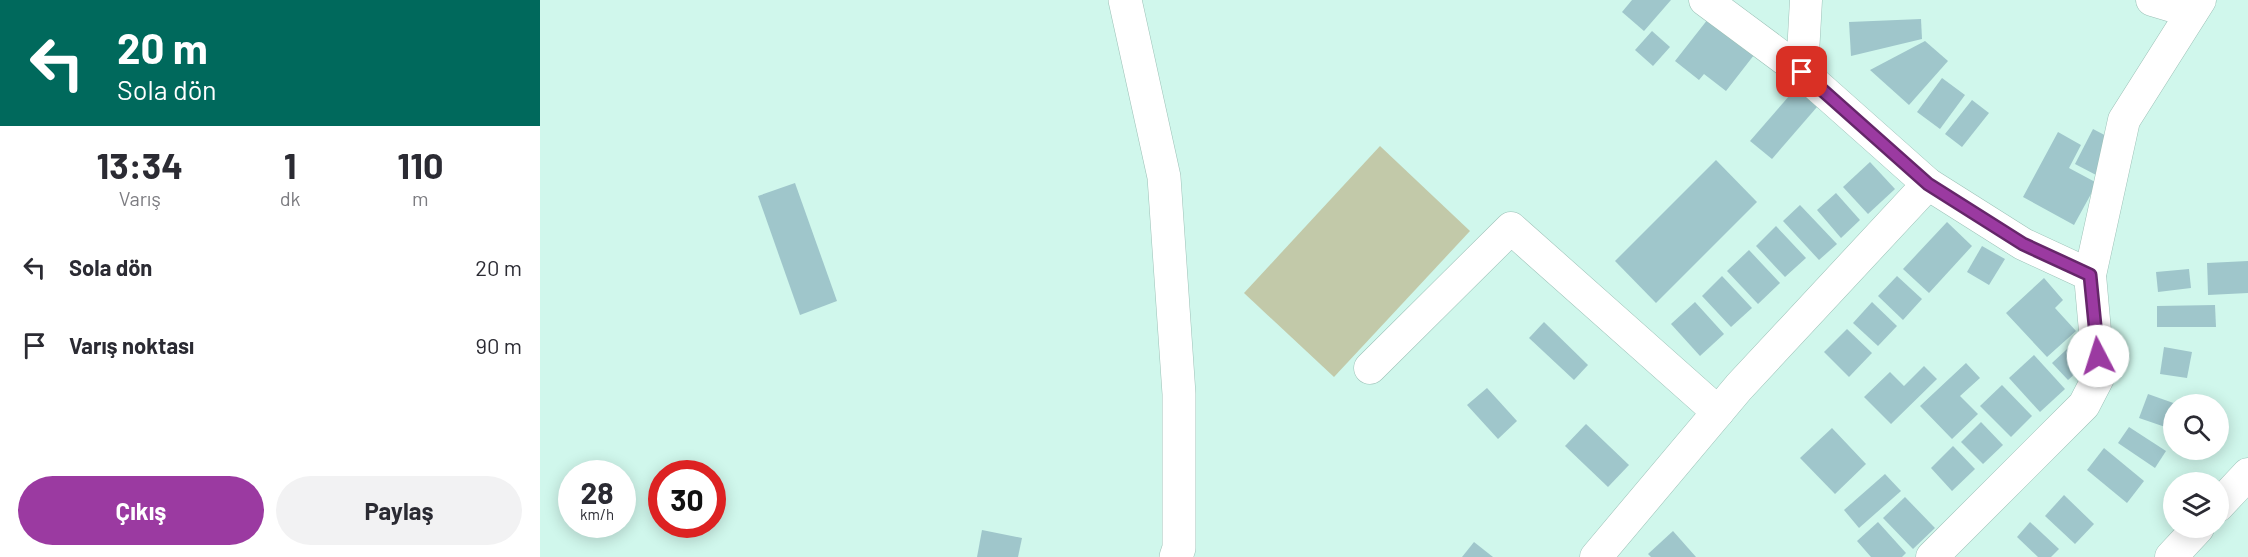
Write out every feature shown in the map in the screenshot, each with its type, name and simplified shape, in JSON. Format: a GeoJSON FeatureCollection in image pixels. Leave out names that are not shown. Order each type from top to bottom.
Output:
{"type":"FeatureCollection","features":[{"type":"Feature","properties":{"kind":"main road"},"geometry":{"type":"LineString","coordinates":[[1125,0],[1164,177],[1179,394],[1179,548],[1176,557]]}},
{"type":"Feature","properties":{"kind":"street"},"geometry":{"type":"LineString","coordinates":[[1705,0],[1802,72],[1928,184],[2023,244],[2090,275]]}},
{"type":"Feature","properties":{"kind":"street"},"geometry":{"type":"LineString","coordinates":[[1802,72],[1806,0]]}},
{"type":"Feature","properties":{"kind":"street"},"geometry":{"type":"LineString","coordinates":[[1932,557],[2084,405],[2099,376],[2090,275],[2124,120],[2196,6],[2152,0]]}},
{"type":"Feature","properties":{"kind":"street"},"geometry":{"type":"LineString","coordinates":[[1596,557],[1718,412],[1928,184]]}},
{"type":"Feature","properties":{"kind":"street"},"geometry":{"type":"LineString","coordinates":[[1370,368],[1511,228],[1718,412]]}},
{"type":"Feature","properties":{"kind":"street"},"geometry":{"type":"LineString","coordinates":[[2229,494],[2248,474]]}},
{"type":"Feature","properties":{"kind":"street"},"geometry":{"type":"LineString","coordinates":[[2171,557],[2189,538]]}},
{"type":"Feature","properties":{"kind":"green space"},"geometry":{"type":"Polygon","coordinates":[[[1380,146],[1470,231],[1334,377],[1244,293],[1380,146]]]}},
{"type":"Feature","properties":{"kind":"building"},"geometry":{"type":"Polygon","coordinates":[[[1632,0],[1671,0],[1644,31],[1622,12],[1632,0]]]}},
{"type":"Feature","properties":{"kind":"building"},"geometry":{"type":"Polygon","coordinates":[[[1708,19],[1754,55],[1726,91],[1704,74],[1699,80],[1675,61],[1708,19]]]}},
{"type":"Feature","properties":{"kind":"building"},"geometry":{"type":"Polygon","coordinates":[[[1921,19],[1922,39],[1851,56],[1849,22],[1921,19]]]}},
{"type":"Feature","properties":{"kind":"building"},"geometry":{"type":"Polygon","coordinates":[[[1652,31],[1670,47],[1653,66],[1635,50],[1652,31]]]}},
{"type":"Feature","properties":{"kind":"building"},"geometry":{"type":"Polygon","coordinates":[[[1925,41],[1948,61],[1909,105],[1870,70],[1925,41]]]}},
{"type":"Feature","properties":{"kind":"building"},"geometry":{"type":"Polygon","coordinates":[[[1942,78],[1965,95],[1940,129],[1917,112],[1942,78]]]}},
{"type":"Feature","properties":{"kind":"building"},"geometry":{"type":"Polygon","coordinates":[[[1796,88],[1817,107],[1772,159],[1750,141],[1796,88]]]}},
{"type":"Feature","properties":{"kind":"building"},"geometry":{"type":"Polygon","coordinates":[[[1972,100],[1989,113],[1962,147],[1945,134],[1972,100]]]}},
{"type":"Feature","properties":{"kind":"building"},"geometry":{"type":"Polygon","coordinates":[[[2093,129],[2116,141],[2098,176],[2075,164],[2093,129]]]}},
{"type":"Feature","properties":{"kind":"building"},"geometry":{"type":"Polygon","coordinates":[[[2058,132],[2081,145],[2069,168],[2097,183],[2074,225],[2023,197],[2058,132]]]}},
{"type":"Feature","properties":{"kind":"building"},"geometry":{"type":"Polygon","coordinates":[[[1716,160],[1757,202],[1656,303],[1615,261],[1716,160]]]}},
{"type":"Feature","properties":{"kind":"building"},"geometry":{"type":"Polygon","coordinates":[[[1870,162],[1895,189],[1868,214],[1843,187],[1870,162]]]}},
{"type":"Feature","properties":{"kind":"building"},"geometry":{"type":"Polygon","coordinates":[[[795,183],[837,301],[800,315],[758,196],[795,183]]]}},
{"type":"Feature","properties":{"kind":"building"},"geometry":{"type":"Polygon","coordinates":[[[1836,193],[1860,220],[1841,238],[1817,210],[1836,193]]]}},
{"type":"Feature","properties":{"kind":"building"},"geometry":{"type":"Polygon","coordinates":[[[1800,205],[1837,244],[1819,260],[1783,221],[1800,205]]]}},
{"type":"Feature","properties":{"kind":"building"},"geometry":{"type":"Polygon","coordinates":[[[1947,222],[1972,246],[1929,293],[1903,269],[1947,222]]]}},
{"type":"Feature","properties":{"kind":"building"},"geometry":{"type":"Polygon","coordinates":[[[1776,226],[1806,258],[1785,277],[1756,246],[1776,226]]]}},
{"type":"Feature","properties":{"kind":"building"},"geometry":{"type":"Polygon","coordinates":[[[1982,246],[2005,259],[1989,285],[1967,272],[1982,246]]]}},
{"type":"Feature","properties":{"kind":"building"},"geometry":{"type":"Polygon","coordinates":[[[1749,250],[1780,283],[1758,304],[1727,271],[1749,250]]]}},
{"type":"Feature","properties":{"kind":"building"},"geometry":{"type":"Polygon","coordinates":[[[2248,261],[2248,293],[2208,295],[2207,263],[2248,261]]]}},
{"type":"Feature","properties":{"kind":"building"},"geometry":{"type":"Polygon","coordinates":[[[2189,269],[2191,288],[2158,292],[2156,272],[2189,269]]]}},
{"type":"Feature","properties":{"kind":"building"},"geometry":{"type":"Polygon","coordinates":[[[1722,276],[1752,308],[1731,327],[1702,296],[1722,276]]]}},
{"type":"Feature","properties":{"kind":"building"},"geometry":{"type":"Polygon","coordinates":[[[1897,276],[1922,299],[1903,320],[1878,296],[1897,276]]]}},
{"type":"Feature","properties":{"kind":"building"},"geometry":{"type":"Polygon","coordinates":[[[2044,278],[2063,300],[2055,308],[2076,331],[2047,357],[2006,313],[2044,278]]]}},
{"type":"Feature","properties":{"kind":"building"},"geometry":{"type":"Polygon","coordinates":[[[1695,302],[1724,334],[1700,356],[1671,324],[1695,302]]]}},
{"type":"Feature","properties":{"kind":"building"},"geometry":{"type":"Polygon","coordinates":[[[1872,302],[1897,326],[1878,346],[1853,323],[1872,302]]]}},
{"type":"Feature","properties":{"kind":"building"},"geometry":{"type":"Polygon","coordinates":[[[2215,305],[2216,327],[2157,327],[2157,306],[2215,305]]]}},
{"type":"Feature","properties":{"kind":"building"},"geometry":{"type":"Polygon","coordinates":[[[1544,322],[1588,365],[1574,380],[1529,338],[1544,322]]]}},
{"type":"Feature","properties":{"kind":"building"},"geometry":{"type":"Polygon","coordinates":[[[1847,329],[1872,353],[1849,377],[1824,352],[1847,329]]]}},
{"type":"Feature","properties":{"kind":"building"},"geometry":{"type":"Polygon","coordinates":[[[2080,337],[2097,354],[2068,380],[2052,363],[2080,337]]]}},
{"type":"Feature","properties":{"kind":"building"},"geometry":{"type":"Polygon","coordinates":[[[2164,347],[2192,352],[2187,378],[2160,374],[2164,347]]]}},
{"type":"Feature","properties":{"kind":"building"},"geometry":{"type":"Polygon","coordinates":[[[2034,355],[2065,389],[2040,412],[2009,378],[2034,355]]]}},
{"type":"Feature","properties":{"kind":"building"},"geometry":{"type":"Polygon","coordinates":[[[1966,363],[1980,378],[1960,396],[1978,414],[1952,439],[1920,406],[1966,363]]]}},
{"type":"Feature","properties":{"kind":"building"},"geometry":{"type":"Polygon","coordinates":[[[1924,366],[1937,379],[1891,424],[1864,397],[1890,372],[1904,386],[1924,366]]]}},
{"type":"Feature","properties":{"kind":"building"},"geometry":{"type":"Polygon","coordinates":[[[2002,385],[2032,416],[2011,437],[1980,406],[2002,385]]]}},
{"type":"Feature","properties":{"kind":"building"},"geometry":{"type":"Polygon","coordinates":[[[1487,388],[1517,421],[1498,439],[1467,405],[1487,388]]]}},
{"type":"Feature","properties":{"kind":"building"},"geometry":{"type":"Polygon","coordinates":[[[2148,394],[2163,399],[2163,426],[2139,418],[2148,394]]]}},
{"type":"Feature","properties":{"kind":"building"},"geometry":{"type":"Polygon","coordinates":[[[1981,422],[2003,445],[1983,464],[1961,442],[1981,422]]]}},
{"type":"Feature","properties":{"kind":"building"},"geometry":{"type":"Polygon","coordinates":[[[1586,424],[1629,465],[1608,487],[1565,446],[1586,424]]]}},
{"type":"Feature","properties":{"kind":"building"},"geometry":{"type":"Polygon","coordinates":[[[2129,427],[2163,449],[2163,456],[2155,468],[2118,443],[2129,427]]]}},
{"type":"Feature","properties":{"kind":"building"},"geometry":{"type":"Polygon","coordinates":[[[1832,428],[1866,464],[1835,494],[1800,458],[1832,428]]]}},
{"type":"Feature","properties":{"kind":"building"},"geometry":{"type":"Polygon","coordinates":[[[1953,446],[1975,469],[1952,491],[1931,468],[1953,446]]]}},
{"type":"Feature","properties":{"kind":"building"},"geometry":{"type":"Polygon","coordinates":[[[2104,448],[2144,481],[2127,503],[2087,470],[2104,448]]]}},
{"type":"Feature","properties":{"kind":"building"},"geometry":{"type":"Polygon","coordinates":[[[1885,474],[1901,491],[1859,528],[1844,510],[1885,474]]]}},
{"type":"Feature","properties":{"kind":"building"},"geometry":{"type":"Polygon","coordinates":[[[2064,495],[2094,524],[2075,544],[2045,516],[2064,495]]]}},
{"type":"Feature","properties":{"kind":"building"},"geometry":{"type":"Polygon","coordinates":[[[1905,497],[1935,528],[1913,549],[1883,518],[1905,497]]]}},
{"type":"Feature","properties":{"kind":"building"},"geometry":{"type":"Polygon","coordinates":[[[1878,522],[1906,553],[1902,557],[1871,557],[1857,541],[1878,522]]]}},
{"type":"Feature","properties":{"kind":"building"},"geometry":{"type":"Polygon","coordinates":[[[2030,522],[2059,549],[2051,557],[2038,557],[2017,537],[2030,522]]]}},
{"type":"Feature","properties":{"kind":"building"},"geometry":{"type":"Polygon","coordinates":[[[982,530],[1022,538],[1018,557],[977,557],[982,530]]]}},
{"type":"Feature","properties":{"kind":"building"},"geometry":{"type":"Polygon","coordinates":[[[1673,531],[1696,557],[1651,557],[1648,554],[1673,531]]]}},
{"type":"Feature","properties":{"kind":"building"},"geometry":{"type":"Polygon","coordinates":[[[1474,542],[1493,557],[1462,557],[1474,542]]]}},
{"type":"Feature","properties":{"kind":"route"},"geometry":{"type":"LineString","coordinates":[[1802,72],[1928,184],[2023,244],[2090,275],[2098,356]]}}]}
